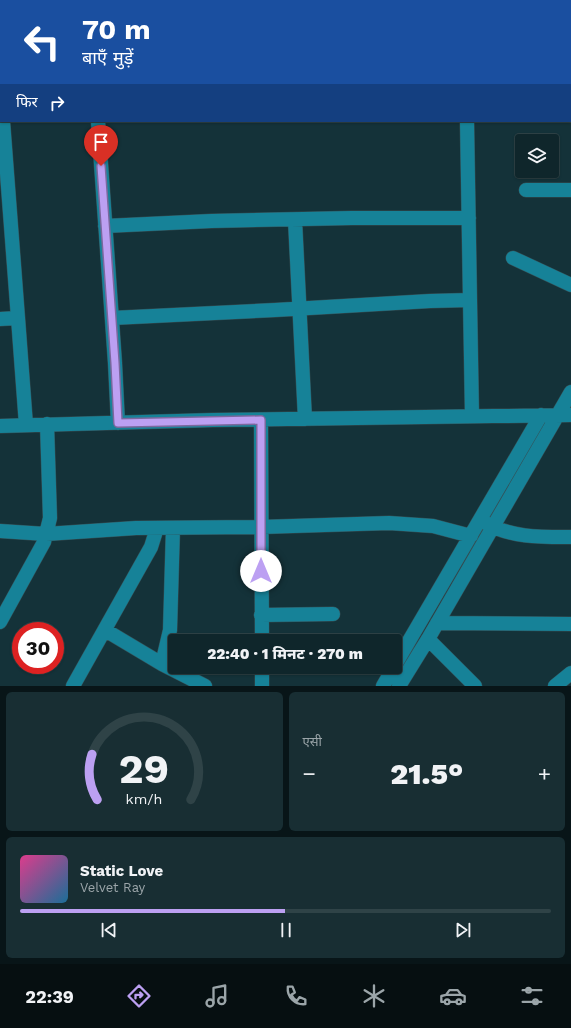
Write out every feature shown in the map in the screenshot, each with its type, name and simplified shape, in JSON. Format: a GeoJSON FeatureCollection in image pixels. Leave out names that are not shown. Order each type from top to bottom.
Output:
{"type":"FeatureCollection","features":[{"type":"Feature","properties":{"kind":"street"},"geometry":{"type":"LineString","coordinates":[[3,122],[6,228],[18,318],[26,425]]}},
{"type":"Feature","properties":{"kind":"street"},"geometry":{"type":"LineString","coordinates":[[98,122],[118,423]]}},
{"type":"Feature","properties":{"kind":"street"},"geometry":{"type":"LineString","coordinates":[[467,122],[472,416]]}},
{"type":"Feature","properties":{"kind":"street"},"geometry":{"type":"LineString","coordinates":[[526,190],[571,190]]}},
{"type":"Feature","properties":{"kind":"street"},"geometry":{"type":"LineString","coordinates":[[105,226],[352,218],[469,218]]}},
{"type":"Feature","properties":{"kind":"street"},"geometry":{"type":"LineString","coordinates":[[295,220],[305,419]]}},
{"type":"Feature","properties":{"kind":"street"},"geometry":{"type":"LineString","coordinates":[[513,258],[571,285]]}},
{"type":"Feature","properties":{"kind":"street"},"geometry":{"type":"LineString","coordinates":[[112,318],[470,300]]}},
{"type":"Feature","properties":{"kind":"street"},"geometry":{"type":"LineString","coordinates":[[0,319],[18,318]]}},
{"type":"Feature","properties":{"kind":"street"},"geometry":{"type":"LineString","coordinates":[[402,652],[471,536],[486,524],[565,415],[571,392]]}},
{"type":"Feature","properties":{"kind":"street"},"geometry":{"type":"LineString","coordinates":[[399,686],[437,623],[541,415]]}},
{"type":"Feature","properties":{"kind":"street"},"geometry":{"type":"LineString","coordinates":[[0,426],[565,415]]}},
{"type":"Feature","properties":{"kind":"street"},"geometry":{"type":"LineString","coordinates":[[261,420],[262,634]]}},
{"type":"Feature","properties":{"kind":"street"},"geometry":{"type":"LineString","coordinates":[[0,622],[44,542],[50,518],[47,424]]}},
{"type":"Feature","properties":{"kind":"street"},"geometry":{"type":"LineString","coordinates":[[0,531],[46,534],[136,528],[261,527],[389,523],[433,526],[471,536]]}},
{"type":"Feature","properties":{"kind":"street"},"geometry":{"type":"LineString","coordinates":[[486,524],[514,535],[571,537]]}},
{"type":"Feature","properties":{"kind":"street"},"geometry":{"type":"LineString","coordinates":[[73,686],[151,547],[157,528]]}},
{"type":"Feature","properties":{"kind":"street"},"geometry":{"type":"LineString","coordinates":[[162,664],[170,630],[173,528]]}},
{"type":"Feature","properties":{"kind":"street"},"geometry":{"type":"LineString","coordinates":[[261,615],[333,614]]}},
{"type":"Feature","properties":{"kind":"street"},"geometry":{"type":"LineString","coordinates":[[437,623],[571,624]]}},
{"type":"Feature","properties":{"kind":"street"},"geometry":{"type":"LineString","coordinates":[[105,630],[162,664],[205,686]]}},
{"type":"Feature","properties":{"kind":"street"},"geometry":{"type":"LineString","coordinates":[[428,639],[475,686]]}},
{"type":"Feature","properties":{"kind":"street"},"geometry":{"type":"LineString","coordinates":[[555,686],[571,673]]}},
{"type":"Feature","properties":{"kind":"street"},"geometry":{"type":"LineString","coordinates":[[262,674],[262,686]]}},
{"type":"Feature","properties":{"kind":"street"},"geometry":{"type":"LineString","coordinates":[[383,686],[390,674]]}},
{"type":"Feature","properties":{"kind":"route"},"geometry":{"type":"LineString","coordinates":[[101,166],[118,423],[261,420],[261,571]]}}]}
